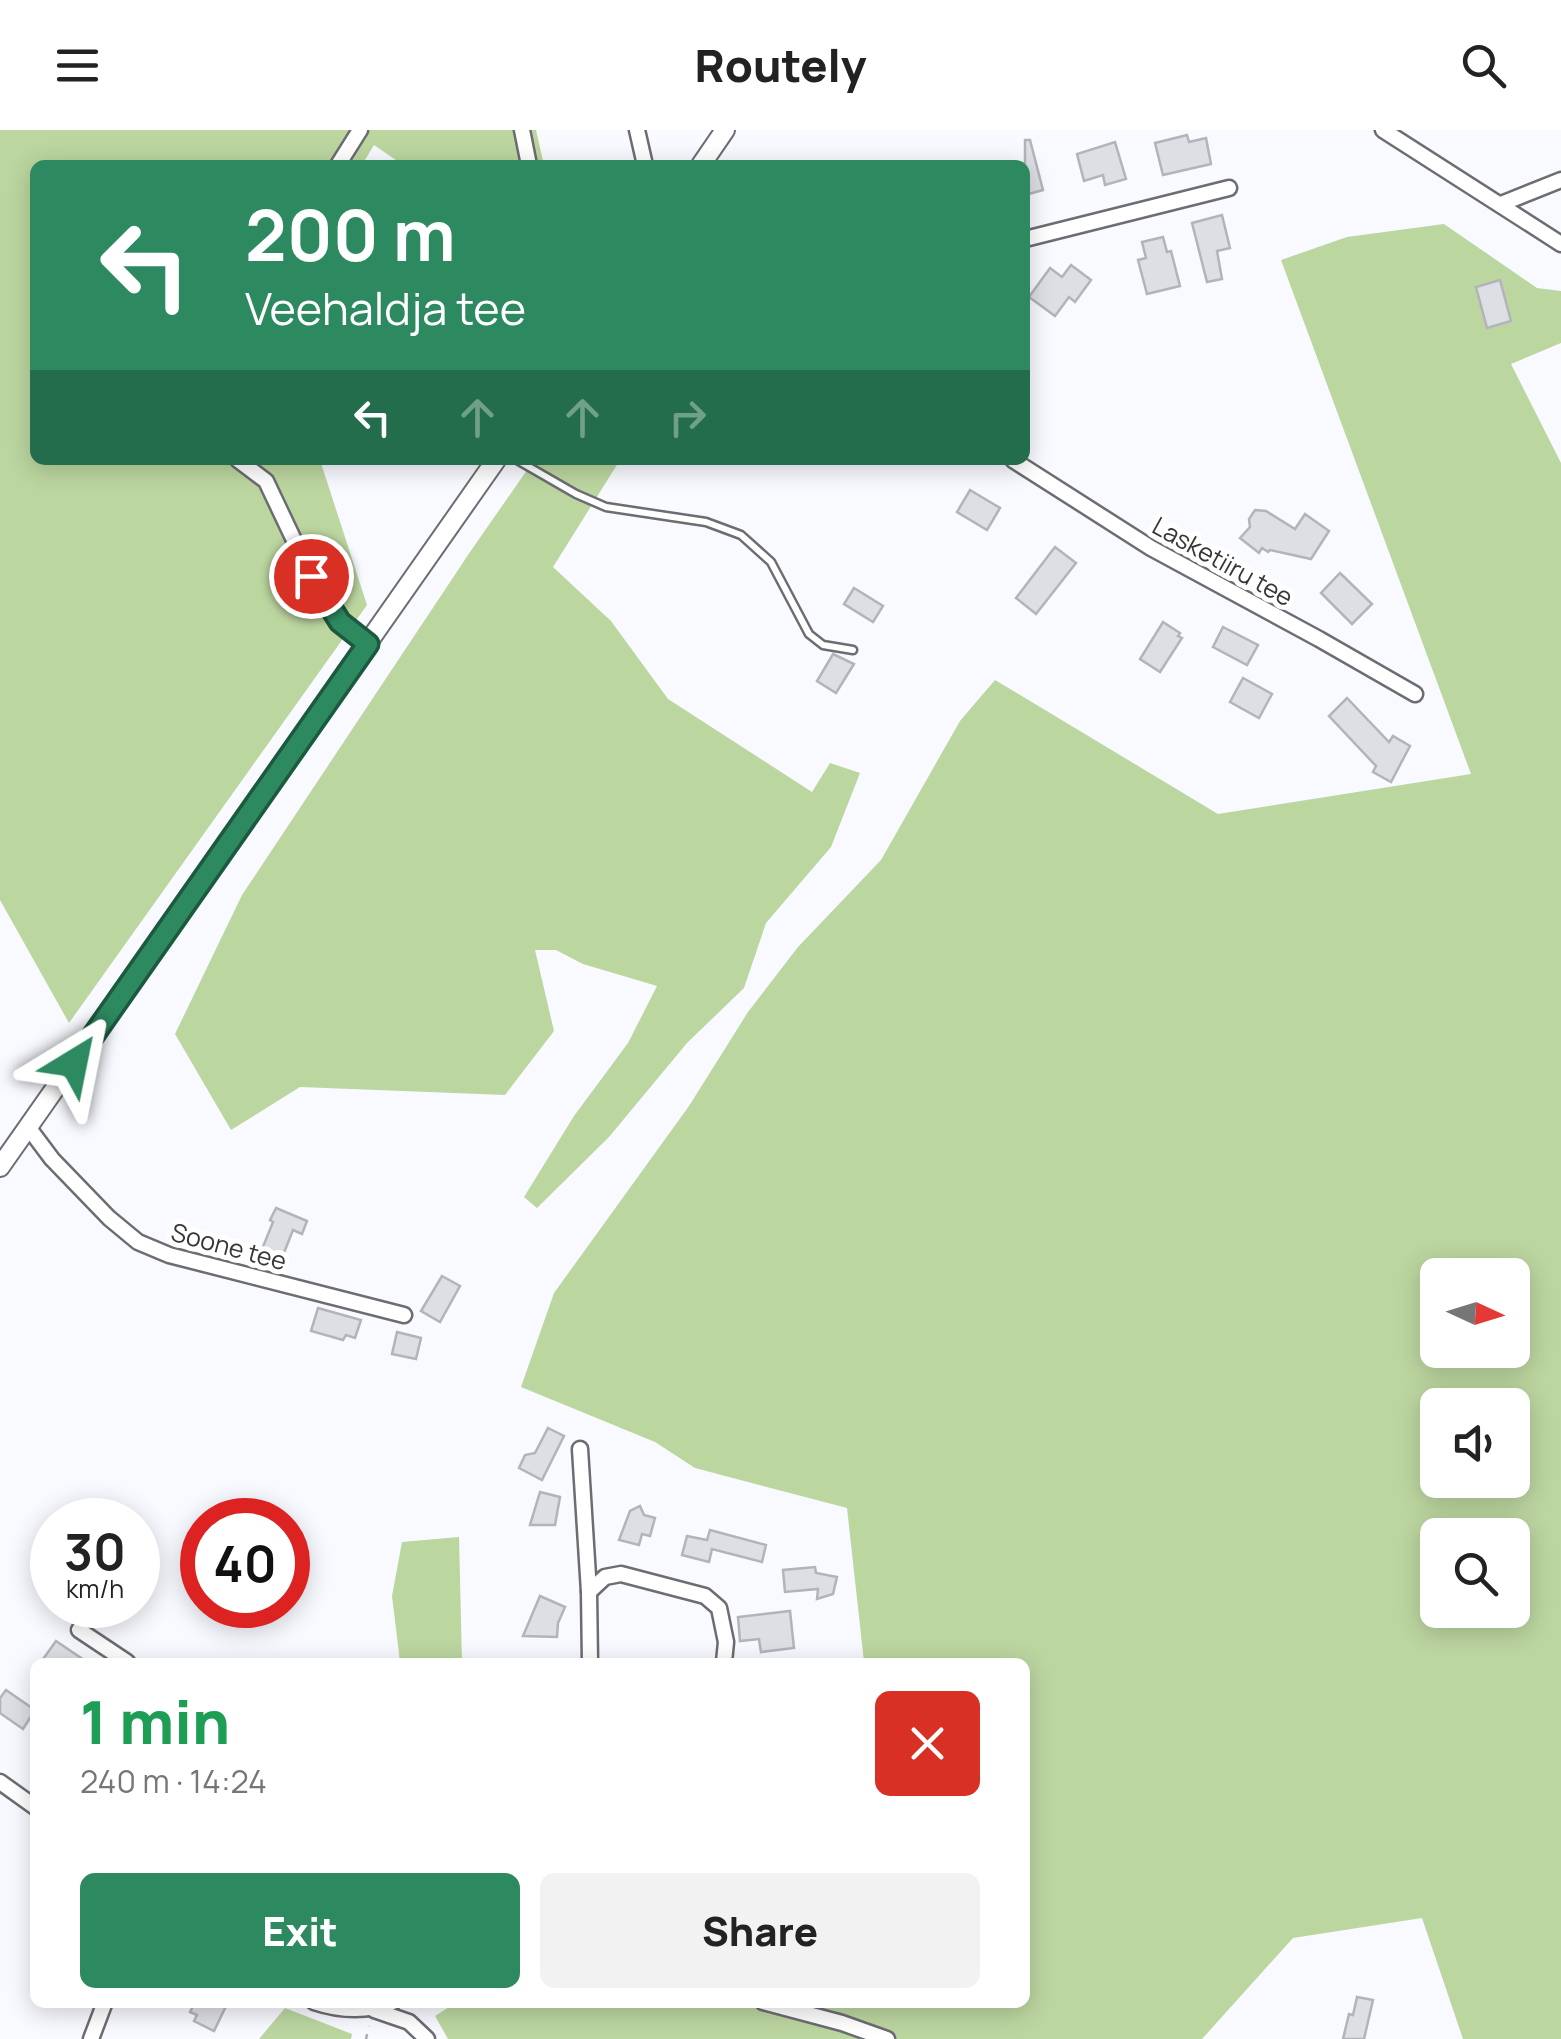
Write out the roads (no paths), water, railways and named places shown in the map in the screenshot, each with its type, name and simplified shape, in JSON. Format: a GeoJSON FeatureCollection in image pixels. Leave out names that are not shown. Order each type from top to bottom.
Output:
{"type":"FeatureCollection","features":[{"type":"Feature","properties":{"kind":"street"},"geometry":{"type":"LineString","coordinates":[[341,160],[360,130]]}},
{"type":"Feature","properties":{"kind":"street"},"geometry":{"type":"LineString","coordinates":[[522,130],[528,160]]}},
{"type":"Feature","properties":{"kind":"street"},"geometry":{"type":"LineString","coordinates":[[638,130],[644,160]]}},
{"type":"Feature","properties":{"kind":"street"},"geometry":{"type":"LineString","coordinates":[[704,160],[725,130]]}},
{"type":"Feature","properties":{"kind":"street"},"geometry":{"type":"LineString","coordinates":[[1383,130],[1561,244]]}},
{"type":"Feature","properties":{"kind":"street"},"geometry":{"type":"LineString","coordinates":[[1502,204],[1561,180]]}},
{"type":"Feature","properties":{"kind":"street"},"geometry":{"type":"LineString","coordinates":[[1030,238],[1229,188]]}},
{"type":"Feature","properties":{"kind":"street"},"geometry":{"type":"LineString","coordinates":[[244,465],[266,482],[311,576],[340,622],[368,644]]}},
{"type":"Feature","properties":{"kind":"street"},"geometry":{"type":"LineString","coordinates":[[0,1167],[493,465]]}},
{"type":"Feature","properties":{"kind":"street","name":"Lasketiiru tee"},"geometry":{"type":"LineString","coordinates":[[1021,465],[1151,548],[1416,694]]}},
{"type":"Feature","properties":{"kind":"street","name":"Soone tee"},"geometry":{"type":"LineString","coordinates":[[28,1128],[52,1159],[138,1242],[169,1255],[404,1316]]}},
{"type":"Feature","properties":{"kind":"street"},"geometry":{"type":"LineString","coordinates":[[580,1449],[590,1658]]}},
{"type":"Feature","properties":{"kind":"street"},"geometry":{"type":"LineString","coordinates":[[589,1592],[605,1577],[621,1574],[706,1596],[719,1608],[726,1642],[724,1658]]}},
{"type":"Feature","properties":{"kind":"street"},"geometry":{"type":"LineString","coordinates":[[80,1630],[122,1658]]}},
{"type":"Feature","properties":{"kind":"street"},"geometry":{"type":"LineString","coordinates":[[0,1782],[30,1803]]}},
{"type":"Feature","properties":{"kind":"street"},"geometry":{"type":"LineString","coordinates":[[91,2039],[103,2008]]}},
{"type":"Feature","properties":{"kind":"street"},"geometry":{"type":"LineString","coordinates":[[332,2008],[373,2010],[409,2022],[427,2039]]}},
{"type":"Feature","properties":{"kind":"street"},"geometry":{"type":"LineString","coordinates":[[373,2010],[378,2008]]}},
{"type":"Feature","properties":{"kind":"street"},"geometry":{"type":"LineString","coordinates":[[786,2008],[887,2039]]}},
{"type":"Feature","properties":{"kind":"lane"},"geometry":{"type":"LineString","coordinates":[[526,465],[606,506],[706,522],[741,535],[771,562],[810,634],[823,645],[853,650]]}}]}
